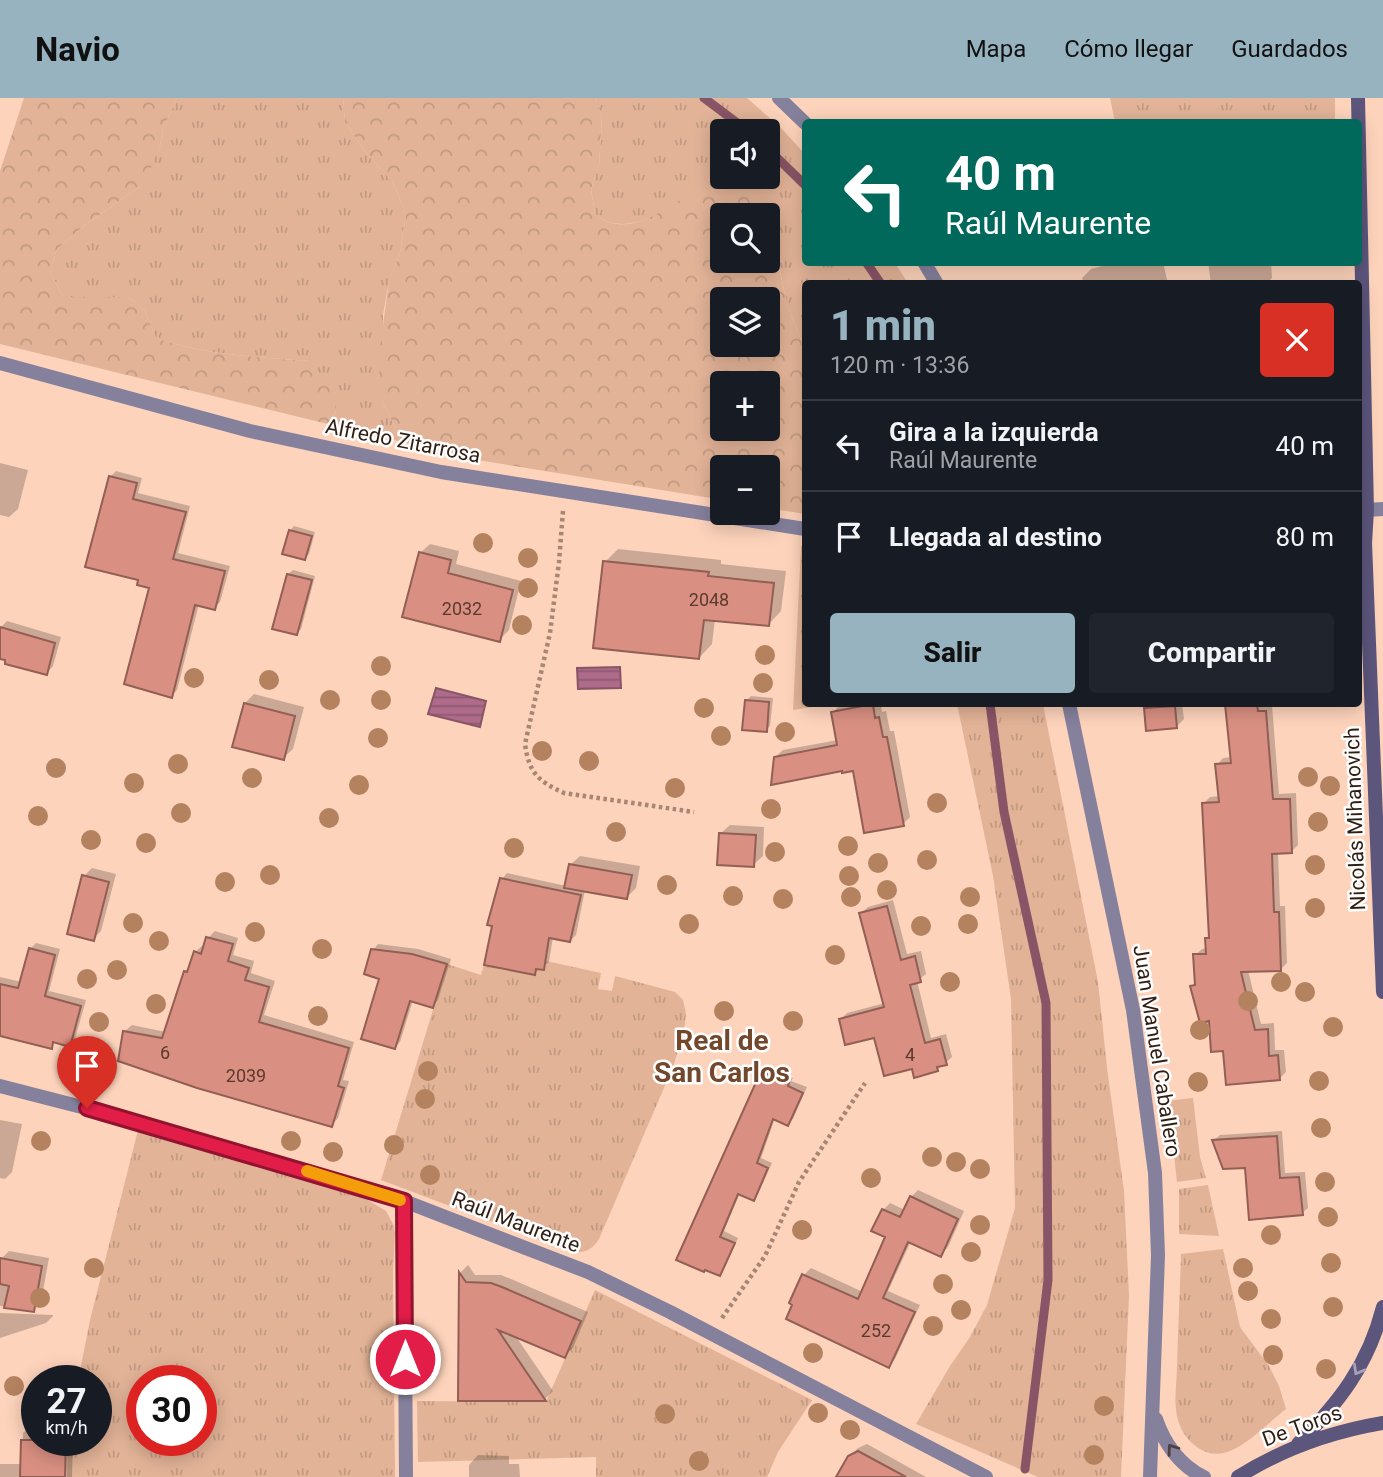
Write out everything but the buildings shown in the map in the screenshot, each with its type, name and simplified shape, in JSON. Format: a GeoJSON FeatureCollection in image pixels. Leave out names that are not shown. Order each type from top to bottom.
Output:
{"type":"FeatureCollection","features":[{"type":"Feature","properties":{"kind":"street"},"geometry":{"type":"LineString","coordinates":[[779,98],[802,120]]}},
{"type":"Feature","properties":{"kind":"street","name":"Nicolás Mihanovich"},"geometry":{"type":"LineString","coordinates":[[1358,98],[1358,119]]}},
{"type":"Feature","properties":{"kind":"street","name":"Nicolás Mihanovich"},"geometry":{"type":"LineString","coordinates":[[1362,281],[1367,510],[1362,543],[1383,992]]}},
{"type":"Feature","properties":{"kind":"street","name":"Alfredo Zitarrosa"},"geometry":{"type":"LineString","coordinates":[[0,363],[250,431],[441,472],[802,529]]}},
{"type":"Feature","properties":{"kind":"street"},"geometry":{"type":"LineString","coordinates":[[1367,510],[1383,509]]}},
{"type":"Feature","properties":{"kind":"street","name":"Juan Manuel Caballero"},"geometry":{"type":"LineString","coordinates":[[1070,707],[1133,1010],[1155,1172],[1158,1255],[1150,1477]]}},
{"type":"Feature","properties":{"kind":"street","name":"Raúl Maurente"},"geometry":{"type":"LineString","coordinates":[[0,1086],[109,1114],[404,1201],[588,1272],[713,1334],[983,1476]]}},
{"type":"Feature","properties":{"kind":"street"},"geometry":{"type":"LineString","coordinates":[[404,1201],[406,1477]]}},
{"type":"Feature","properties":{"kind":"street"},"geometry":{"type":"LineString","coordinates":[[1298,1444],[1330,1411],[1357,1374],[1376,1333],[1383,1307]]}},
{"type":"Feature","properties":{"kind":"street","name":"Juan Manuel Caballero"},"geometry":{"type":"LineString","coordinates":[[1154,1411],[1170,1448],[1182,1462],[1204,1477]]}},
{"type":"Feature","properties":{"kind":"street","name":"De Toros"},"geometry":{"type":"LineString","coordinates":[[1238,1477],[1264,1460],[1298,1444],[1343,1430],[1383,1423]]}},
{"type":"Feature","properties":{"kind":"path"},"geometry":{"type":"LineString","coordinates":[[563,492],[559,562],[550,633],[525,744],[527,763],[542,781],[564,793],[694,812]]}},
{"type":"Feature","properties":{"kind":"path"},"geometry":{"type":"LineString","coordinates":[[713,1334],[765,1256],[799,1182],[865,1083]]}},
{"type":"Feature","properties":{"kind":"green space"},"geometry":{"type":"Polygon","coordinates":[[[24,98],[177,98],[163,129],[160,146],[148,175],[139,187],[85,225],[57,249],[50,271],[63,297],[129,297],[145,311],[156,338],[212,352],[308,361],[336,394],[336,411],[328,424],[0,344],[0,171],[24,98]]]}},
{"type":"Feature","properties":{"kind":"green space"},"geometry":{"type":"Polygon","coordinates":[[[177,98],[343,98],[345,122],[365,152],[393,182],[406,214],[400,253],[389,281],[383,315],[383,402],[402,442],[328,424],[336,411],[308,361],[231,354],[174,344],[156,338],[145,311],[129,297],[63,297],[50,271],[57,249],[85,225],[139,187],[160,146],[163,129],[177,98]]]}},
{"type":"Feature","properties":{"kind":"green space"},"geometry":{"type":"Polygon","coordinates":[[[343,98],[595,98],[602,117],[599,166],[591,189],[595,214],[610,222],[625,224],[656,215],[710,183],[710,189],[747,189],[758,203],[710,203],[710,273],[780,272],[787,304],[802,346],[802,514],[780,510],[780,455],[710,455],[710,498],[472,459],[402,442],[383,402],[378,362],[389,281],[400,253],[406,214],[393,182],[365,152],[345,122],[343,98]]]}},
{"type":"Feature","properties":{"kind":"green space"},"geometry":{"type":"Polygon","coordinates":[[[595,98],[747,98],[771,119],[710,119],[710,184],[677,204],[643,220],[626,224],[610,222],[595,214],[591,189],[599,166],[602,118],[595,98]]]}},
{"type":"Feature","properties":{"kind":"green space"},"geometry":{"type":"Polygon","coordinates":[[[1110,98],[1335,98],[1335,119],[1114,119],[1110,98]]]}},
{"type":"Feature","properties":{"kind":"green space"},"geometry":{"type":"Polygon","coordinates":[[[780,127],[802,151],[802,266],[897,266],[906,280],[802,280],[802,346],[787,304],[780,271],[780,203],[758,203],[746,189],[780,189],[780,127]]]}},
{"type":"Feature","properties":{"kind":"green space"},"geometry":{"type":"Polygon","coordinates":[[[801,546],[802,707],[812,707],[793,710],[801,546]]]}},
{"type":"Feature","properties":{"kind":"green space"},"geometry":{"type":"Polygon","coordinates":[[[958,707],[1044,707],[1098,982],[1124,1191],[1129,1296],[1121,1477],[1038,1477],[916,1424],[987,1305],[1015,1208],[1011,999],[993,876],[958,707]]]}},
{"type":"Feature","properties":{"kind":"green space"},"geometry":{"type":"Polygon","coordinates":[[[546,961],[601,973],[598,989],[612,991],[615,976],[675,992],[683,1000],[686,1014],[684,1031],[673,1067],[599,1239],[589,1250],[580,1252],[566,1250],[381,1180],[447,964],[481,975],[484,965],[535,975],[536,969],[544,970],[546,961]]]}},
{"type":"Feature","properties":{"kind":"green space"},"geometry":{"type":"Polygon","coordinates":[[[1193,1098],[1200,1157],[1206,1178],[1177,1182],[1168,1101],[1193,1098]]]}},
{"type":"Feature","properties":{"kind":"green space"},"geometry":{"type":"Polygon","coordinates":[[[138,1130],[363,1197],[386,1211],[394,1226],[395,1477],[67,1477],[68,1456],[112,1456],[112,1365],[81,1365],[138,1130]]]}},
{"type":"Feature","properties":{"kind":"green space"},"geometry":{"type":"Polygon","coordinates":[[[1208,1185],[1219,1236],[1179,1234],[1179,1189],[1208,1185]]]}},
{"type":"Feature","properties":{"kind":"green space"},"geometry":{"type":"Polygon","coordinates":[[[1223,1249],[1240,1327],[1269,1366],[1286,1409],[1238,1447],[1213,1453],[1198,1448],[1185,1436],[1177,1413],[1181,1254],[1223,1249]]]}},
{"type":"Feature","properties":{"kind":"green space"},"geometry":{"type":"Polygon","coordinates":[[[595,1290],[812,1400],[778,1452],[767,1477],[596,1477],[596,1457],[418,1462],[417,1401],[546,1402],[595,1290]]]}},
{"type":"Feature","properties":{"kind":"shaded area"},"geometry":{"type":"Polygon","coordinates":[[[620,667],[621,688],[578,689],[577,668],[620,667]]]}},
{"type":"Feature","properties":{"kind":"shaded area"},"geometry":{"type":"Polygon","coordinates":[[[436,688],[486,701],[480,727],[428,714],[436,688]]]}},
{"type":"Feature","properties":{"kind":"waterway"},"geometry":{"type":"LineString","coordinates":[[704,98],[732,119]]}},
{"type":"Feature","properties":{"kind":"waterway"},"geometry":{"type":"LineString","coordinates":[[780,161],[802,182]]}},
{"type":"Feature","properties":{"kind":"waterway"},"geometry":{"type":"LineString","coordinates":[[869,266],[878,280]]}},
{"type":"Feature","properties":{"kind":"waterway"},"geometry":{"type":"LineString","coordinates":[[990,707],[1004,812],[1046,1003],[1048,1280],[1025,1469]]}},
{"type":"Feature","properties":{"kind":"slow traffic"},"geometry":{"type":"LineString","coordinates":[[307,1171],[400,1200]]}},
{"type":"Feature","properties":{"kind":"district","name":"Real de San Carlos"},"geometry":{"type":"Point","coordinates":[722,1056]}},
{"type":"Feature","properties":{"kind":"route"},"geometry":{"type":"LineString","coordinates":[[87,1108],[404,1201],[405,1359]]}}]}
